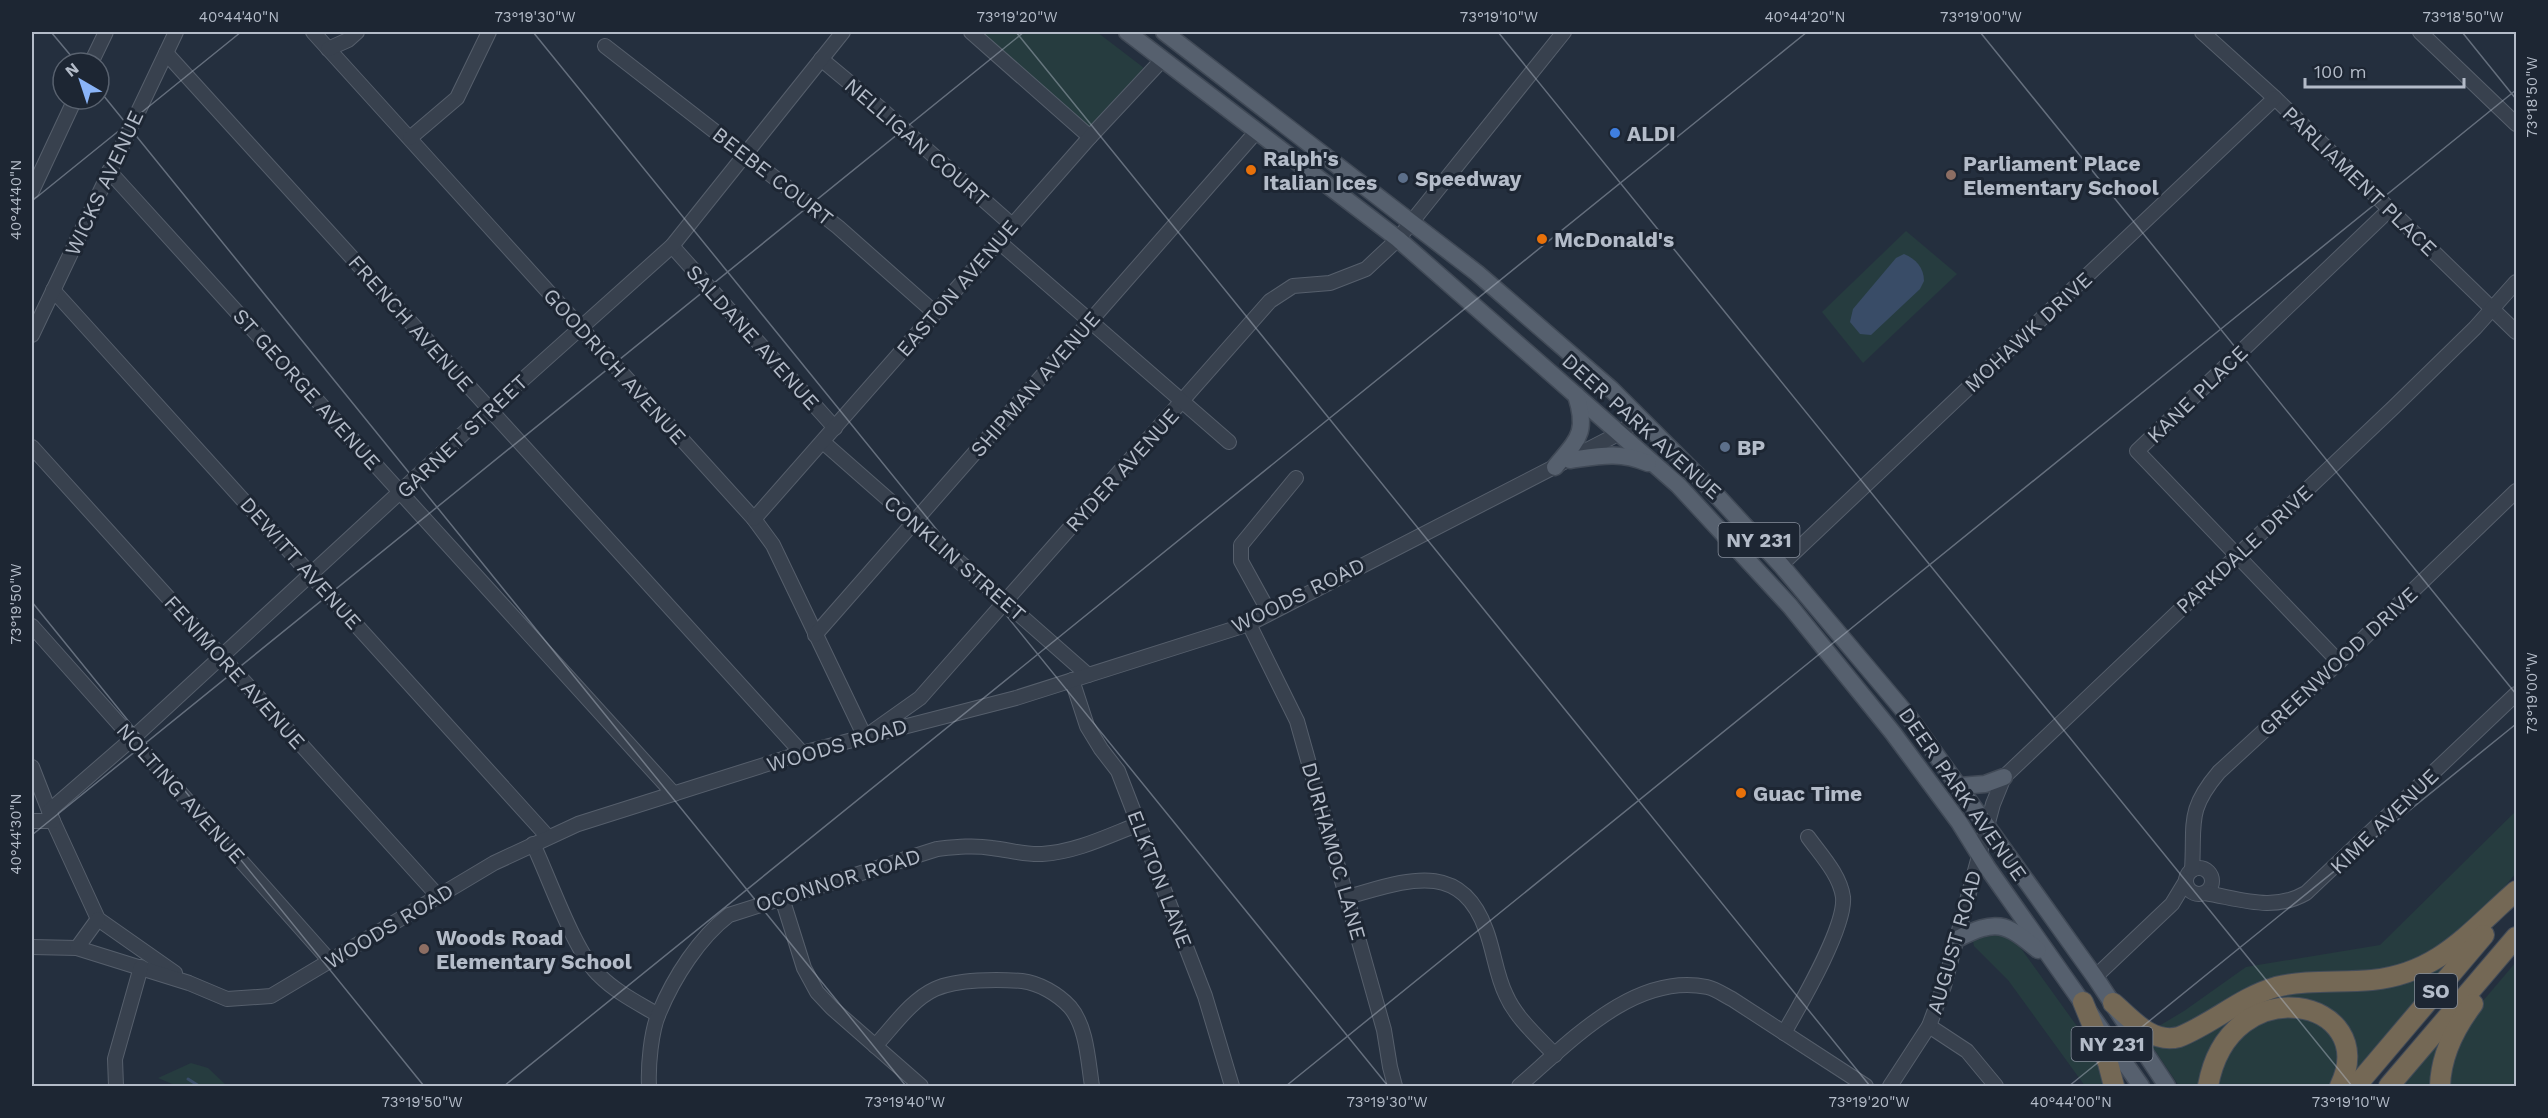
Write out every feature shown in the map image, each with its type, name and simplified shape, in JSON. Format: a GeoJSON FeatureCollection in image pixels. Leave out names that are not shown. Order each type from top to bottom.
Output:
{"type":"FeatureCollection","features":[{"type":"Feature","properties":{"kind":"highway"},"geometry":{"type":"LineString","coordinates":[[2112,1003],[2151,1034],[2165,1039],[2178,1037],[2253,996],[2275,988],[2305,982],[2374,980],[2419,968],[2455,947],[2517,891]]}},
{"type":"Feature","properties":{"kind":"highway","name":"SO"},"geometry":{"type":"LineString","coordinates":[[2356,1086],[2517,897]]}},
{"type":"Feature","properties":{"kind":"highway"},"geometry":{"type":"LineString","coordinates":[[2440,1086],[2444,1059],[2454,1032],[2488,986],[2517,937]]}},
{"type":"Feature","properties":{"kind":"highway","name":"SO"},"geometry":{"type":"LineString","coordinates":[[2389,1086],[2517,937]]}},
{"type":"Feature","properties":{"kind":"highway"},"geometry":{"type":"LineString","coordinates":[[2083,1002],[2108,1063],[2114,1086]]}},
{"type":"Feature","properties":{"kind":"highway"},"geometry":{"type":"LineString","coordinates":[[2208,1086],[2220,1052],[2237,1030],[2250,1019],[2265,1011],[2288,1006],[2317,1013],[2337,1029],[2348,1057],[2347,1069],[2340,1086]]}},
{"type":"Feature","properties":{"kind":"main road","name":"DEER PARK AVENUE"},"geometry":{"type":"LineString","coordinates":[[1127,32],[1398,239],[1658,467],[1714,523],[1831,655],[1913,759],[2141,1086]]}},
{"type":"Feature","properties":{"kind":"main road","name":"DEER PARK AVENUE"},"geometry":{"type":"LineString","coordinates":[[1164,32],[1413,221],[1485,280],[1611,389],[1708,486],[1781,565],[1890,693],[1960,786],[2095,977],[2166,1086]]}},
{"type":"Feature","properties":{"kind":"main road"},"geometry":{"type":"LineString","coordinates":[[1562,464],[1580,434],[1583,420],[1576,395]]}},
{"type":"Feature","properties":{"kind":"main road"},"geometry":{"type":"LineString","coordinates":[[1562,464],[1615,454],[1635,457],[1658,467]]}},
{"type":"Feature","properties":{"kind":"main road"},"geometry":{"type":"LineString","coordinates":[[1960,786],[1985,784],[2004,777]]}},
{"type":"Feature","properties":{"kind":"main road"},"geometry":{"type":"LineString","coordinates":[[1957,939],[1985,926],[2007,927],[2016,931],[2060,970]]}},
{"type":"Feature","properties":{"kind":"street"},"geometry":{"type":"LineString","coordinates":[[97,51],[106,32]]}},
{"type":"Feature","properties":{"kind":"street","name":"WICKS AVENUE"},"geometry":{"type":"LineString","coordinates":[[32,335],[176,32]]}},
{"type":"Feature","properties":{"kind":"street","name":"GOODRICH AVENUE"},"geometry":{"type":"LineString","coordinates":[[312,32],[754,519],[773,545],[865,737]]}},
{"type":"Feature","properties":{"kind":"street"},"geometry":{"type":"LineString","coordinates":[[328,48],[348,40],[357,32]]}},
{"type":"Feature","properties":{"kind":"street"},"geometry":{"type":"LineString","coordinates":[[410,138],[457,98],[489,32]]}},
{"type":"Feature","properties":{"kind":"street","name":"GARNET STREET"},"geometry":{"type":"LineString","coordinates":[[51,816],[490,409],[672,246],[843,32]]}},
{"type":"Feature","properties":{"kind":"street"},"geometry":{"type":"LineString","coordinates":[[971,32],[1090,137]]}},
{"type":"Feature","properties":{"kind":"street","name":"RYDER AVENUE"},"geometry":{"type":"LineString","coordinates":[[865,737],[920,698],[1270,301],[1293,286],[1330,283],[1366,269],[1398,239],[1564,32]]}},
{"type":"Feature","properties":{"kind":"street","name":"PARLIAMENT PLACE"},"geometry":{"type":"LineString","coordinates":[[2202,32],[2275,99],[2517,332]]}},
{"type":"Feature","properties":{"kind":"street"},"geometry":{"type":"LineString","coordinates":[[2420,32],[2517,124]]}},
{"type":"Feature","properties":{"kind":"street","name":"BEEBE COURT"},"geometry":{"type":"LineString","coordinates":[[605,46],[838,227],[935,312]]}},
{"type":"Feature","properties":{"kind":"street","name":"FRENCH AVENUE"},"geometry":{"type":"LineString","coordinates":[[166,53],[802,753]]}},
{"type":"Feature","properties":{"kind":"street","name":"NELLIGAN COURT"},"geometry":{"type":"LineString","coordinates":[[821,60],[881,109],[1012,225]]}},
{"type":"Feature","properties":{"kind":"street","name":"EASTON AVENUE"},"geometry":{"type":"LineString","coordinates":[[754,519],[1090,137],[1162,60]]}},
{"type":"Feature","properties":{"kind":"street","name":"MOHAWK DRIVE"},"geometry":{"type":"LineString","coordinates":[[1781,565],[2275,99]]}},
{"type":"Feature","properties":{"kind":"street"},"geometry":{"type":"LineString","coordinates":[[32,191],[69,111]]}},
{"type":"Feature","properties":{"kind":"street","name":"SHIPMAN AVENUE"},"geometry":{"type":"LineString","coordinates":[[815,636],[1256,132]]}},
{"type":"Feature","properties":{"kind":"street","name":"ST GEORGE AVENUE"},"geometry":{"type":"LineString","coordinates":[[109,171],[674,794]]}},
{"type":"Feature","properties":{"kind":"street","name":"KANE PLACE"},"geometry":{"type":"LineString","coordinates":[[2339,662],[2137,451],[2389,210]]}},
{"type":"Feature","properties":{"kind":"street"},"geometry":{"type":"LineString","coordinates":[[998,241],[1229,442]]}},
{"type":"Feature","properties":{"kind":"street","name":"SALDANE AVENUE"},"geometry":{"type":"LineString","coordinates":[[672,246],[835,428]]}},
{"type":"Feature","properties":{"kind":"street","name":"PARKDALE DRIVE"},"geometry":{"type":"LineString","coordinates":[[1987,824],[1997,791],[2004,777],[2427,375],[2517,282]]}},
{"type":"Feature","properties":{"kind":"street","name":"DEWITT AVENUE"},"geometry":{"type":"LineString","coordinates":[[53,290],[548,837]]}},
{"type":"Feature","properties":{"kind":"street","name":"WOODS ROAD"},"geometry":{"type":"LineString","coordinates":[[32,947],[77,948],[189,983],[227,999],[271,996],[494,863],[578,824],[802,753],[1016,698],[1249,624],[1620,434],[1639,418]]}},
{"type":"Feature","properties":{"kind":"street","name":"CONKLIN STREET"},"geometry":{"type":"LineString","coordinates":[[823,442],[1088,675]]}},
{"type":"Feature","properties":{"kind":"street","name":"FENIMORE AVENUE"},"geometry":{"type":"LineString","coordinates":[[32,447],[438,896]]}},
{"type":"Feature","properties":{"kind":"street"},"geometry":{"type":"LineString","coordinates":[[1269,612],[1241,561],[1241,544],[1296,478]]}},
{"type":"Feature","properties":{"kind":"street","name":"GREENWOOD DRIVE"},"geometry":{"type":"LineString","coordinates":[[2199,882],[2192,827],[2196,805],[2206,787],[2219,772],[2339,662],[2517,491]]}},
{"type":"Feature","properties":{"kind":"street","name":"DURHAMOC LANE"},"geometry":{"type":"LineString","coordinates":[[1249,624],[1297,721],[1384,1030],[1389,1067],[1395,1086]]}},
{"type":"Feature","properties":{"kind":"street","name":"NOLTING AVENUE"},"geometry":{"type":"LineString","coordinates":[[32,626],[330,961]]}},
{"type":"Feature","properties":{"kind":"street","name":"ELKTON LANE"},"geometry":{"type":"LineString","coordinates":[[1072,680],[1087,726],[1118,771],[1139,824],[1205,996],[1232,1086]]}},
{"type":"Feature","properties":{"kind":"street","name":"KIME AVENUE"},"geometry":{"type":"LineString","coordinates":[[2199,882],[2232,897],[2260,903],[2281,904],[2306,893],[2517,694]]}},
{"type":"Feature","properties":{"kind":"street"},"geometry":{"type":"LineString","coordinates":[[32,767],[51,816],[98,919],[189,983]]}},
{"type":"Feature","properties":{"kind":"street"},"geometry":{"type":"LineString","coordinates":[[32,821],[51,816]]}},
{"type":"Feature","properties":{"kind":"street","name":"OCONNOR ROAD"},"geometry":{"type":"LineString","coordinates":[[649,1086],[648,1071],[658,1015],[676,979],[714,926],[729,915],[937,849],[965,846],[992,848],[1019,854],[1044,854],[1076,848],[1139,824]]}},
{"type":"Feature","properties":{"kind":"street","name":"AUGUST ROAD"},"geometry":{"type":"LineString","coordinates":[[1890,1086],[1929,1026],[1944,986],[1987,824]]}},
{"type":"Feature","properties":{"kind":"street"},"geometry":{"type":"LineString","coordinates":[[1784,1033],[1809,990],[1840,920],[1843,897],[1835,876],[1808,837]]}},
{"type":"Feature","properties":{"kind":"street"},"geometry":{"type":"LineString","coordinates":[[533,844],[573,933],[598,975],[658,1015]]}},
{"type":"Feature","properties":{"kind":"street"},"geometry":{"type":"LineString","coordinates":[[1347,897],[1413,879],[1431,879],[1452,886],[1479,911],[1505,994],[1514,1009],[1555,1055]]}},
{"type":"Feature","properties":{"kind":"street"},"geometry":{"type":"LineString","coordinates":[[2095,977],[2172,904],[2199,882]]}},
{"type":"Feature","properties":{"kind":"street"},"geometry":{"type":"LineString","coordinates":[[782,898],[804,968],[817,992],[921,1086]]}},
{"type":"Feature","properties":{"kind":"street"},"geometry":{"type":"LineString","coordinates":[[77,948],[98,919]]}},
{"type":"Feature","properties":{"kind":"street"},"geometry":{"type":"LineString","coordinates":[[116,1086],[115,1059],[141,967]]}},
{"type":"Feature","properties":{"kind":"street"},"geometry":{"type":"LineString","coordinates":[[875,1046],[914,1004],[934,989],[959,982],[1023,981],[1052,992],[1070,1008],[1081,1029],[1092,1086]]}},
{"type":"Feature","properties":{"kind":"street"},"geometry":{"type":"LineString","coordinates":[[1519,1086],[1596,1020],[1615,1008],[1665,987],[1687,984],[1710,987],[1732,999],[1866,1086]]}},
{"type":"Feature","properties":{"kind":"street"},"geometry":{"type":"LineString","coordinates":[[1929,1026],[1967,1051],[1996,1086]]}},
{"type":"Feature","properties":{"kind":"green space"},"geometry":{"type":"Polygon","coordinates":[[[979,32],[1097,32],[1144,68],[1088,128],[979,32]]]}},
{"type":"Feature","properties":{"kind":"green space"},"geometry":{"type":"Polygon","coordinates":[[[1906,231],[1957,274],[1863,363],[1822,312],[1906,231]]]}},
{"type":"Feature","properties":{"kind":"green space"},"geometry":{"type":"Polygon","coordinates":[[[2516,811],[2516,873],[2465,935],[2404,968],[2293,978],[2179,1033],[2154,1029],[2184,1011],[2246,967],[2380,945],[2516,811]]]}},
{"type":"Feature","properties":{"kind":"green space"},"geometry":{"type":"Polygon","coordinates":[[[1993,929],[2012,936],[2092,1047],[2109,1086],[2085,1086],[2008,980],[1974,946],[1973,941],[1993,929]]]}},
{"type":"Feature","properties":{"kind":"green space"},"geometry":{"type":"Polygon","coordinates":[[[2516,962],[2516,1086],[2448,1086],[2451,1059],[2477,1008],[2516,962]]]}},
{"type":"Feature","properties":{"kind":"green space"},"geometry":{"type":"Polygon","coordinates":[[[2441,965],[2444,968],[2355,1076],[2352,1073],[2343,1027],[2268,1003],[2203,1086],[2179,1086],[2147,1039],[2263,999],[2441,965]]]}},
{"type":"Feature","properties":{"kind":"green space"},"geometry":{"type":"Polygon","coordinates":[[[2279,1014],[2323,1023],[2337,1039],[2338,1086],[2214,1086],[2230,1049],[2237,1041],[2279,1014]]]}},
{"type":"Feature","properties":{"kind":"green space"},"geometry":{"type":"Polygon","coordinates":[[[2443,1038],[2437,1086],[2403,1086],[2443,1038]]]}},
{"type":"Feature","properties":{"kind":"green space"},"geometry":{"type":"Polygon","coordinates":[[[191,1063],[208,1068],[227,1086],[177,1086],[158,1078],[191,1063]]]}},
{"type":"Feature","properties":{"kind":"water"},"geometry":{"type":"Polygon","coordinates":[[[1904,254],[1916,261],[1921,268],[1924,281],[1920,289],[1871,335],[1860,334],[1850,322],[1853,309],[1896,258],[1904,254]]]}},
{"type":"Feature","properties":{"kind":"waterway"},"geometry":{"type":"LineString","coordinates":[[188,1079],[199,1086]]}},
{"type":"Feature","properties":{"kind":"place","name":"ALDI"},"geometry":{"type":"Point","coordinates":[1615,133]}},
{"type":"Feature","properties":{"kind":"place","name":"Ralph's Italian Ices"},"geometry":{"type":"Point","coordinates":[1251,170]}},
{"type":"Feature","properties":{"kind":"place","name":"Parliament Place Elementary School"},"geometry":{"type":"Point","coordinates":[1951,175]}},
{"type":"Feature","properties":{"kind":"place","name":"Speedway"},"geometry":{"type":"Point","coordinates":[1403,178]}},
{"type":"Feature","properties":{"kind":"place","name":"McDonald's"},"geometry":{"type":"Point","coordinates":[1542,239]}},
{"type":"Feature","properties":{"kind":"place","name":"BP"},"geometry":{"type":"Point","coordinates":[1725,447]}},
{"type":"Feature","properties":{"kind":"place","name":"Guac Time"},"geometry":{"type":"Point","coordinates":[1741,793]}},
{"type":"Feature","properties":{"kind":"place","name":"Woods Road Elementary School"},"geometry":{"type":"Point","coordinates":[424,949]}}]}
